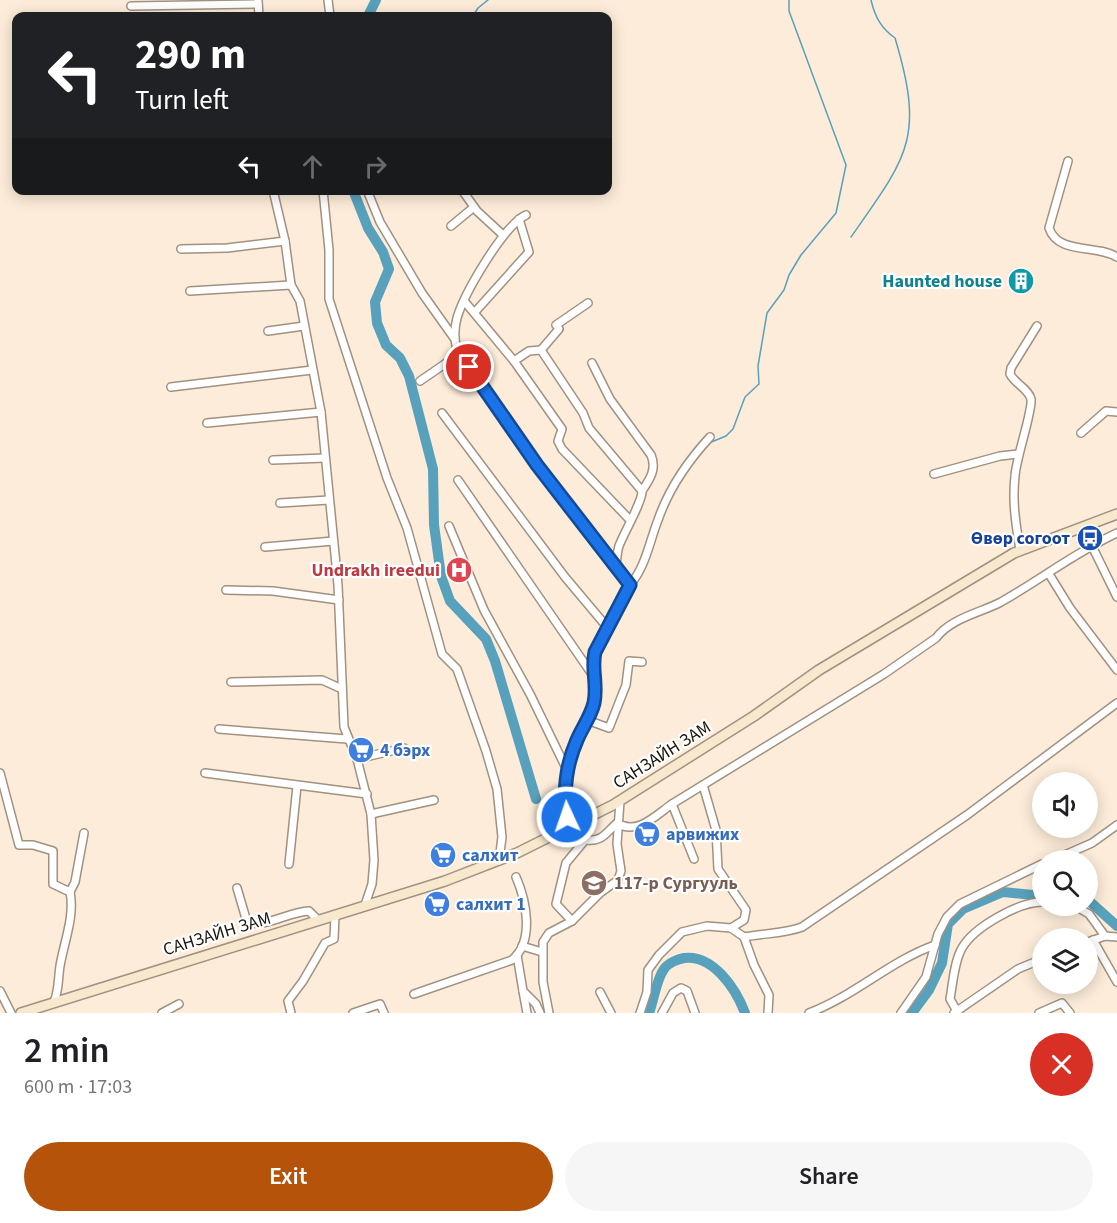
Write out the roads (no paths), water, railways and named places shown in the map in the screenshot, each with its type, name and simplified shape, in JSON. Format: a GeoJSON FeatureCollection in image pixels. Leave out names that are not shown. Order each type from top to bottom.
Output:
{"type":"FeatureCollection","features":[{"type":"Feature","properties":{"kind":"main road","name":"САНЗАЙН ЗАМ"},"geometry":{"type":"LineString","coordinates":[[21,1013],[335,915],[498,861],[620,801],[754,716],[819,670],[1020,550],[1117,514]]}},
{"type":"Feature","properties":{"kind":"street"},"geometry":{"type":"LineString","coordinates":[[131,6],[258,2]]}},
{"type":"Feature","properties":{"kind":"street"},"geometry":{"type":"LineString","coordinates":[[1068,161],[1049,228],[1053,238],[1058,243],[1094,249],[1117,258]]}},
{"type":"Feature","properties":{"kind":"street"},"geometry":{"type":"LineString","coordinates":[[274,195],[285,241],[291,285],[300,301],[321,412],[339,600],[343,719],[347,739],[357,759],[371,814],[374,860],[365,905]]}},
{"type":"Feature","properties":{"kind":"street"},"geometry":{"type":"LineString","coordinates":[[324,195],[329,250],[329,299],[387,478],[407,528],[442,654],[456,667],[486,751],[497,789],[502,837],[498,861]]}},
{"type":"Feature","properties":{"kind":"street"},"geometry":{"type":"LineString","coordinates":[[369,195],[380,222],[422,293],[454,338],[457,350],[537,465],[630,585]]}},
{"type":"Feature","properties":{"kind":"street"},"geometry":{"type":"LineString","coordinates":[[466,195],[474,207],[503,235]]}},
{"type":"Feature","properties":{"kind":"street"},"geometry":{"type":"LineString","coordinates":[[451,226],[474,207]]}},
{"type":"Feature","properties":{"kind":"street"},"geometry":{"type":"LineString","coordinates":[[454,338],[457,316],[477,276],[503,235],[522,217],[529,252],[475,312]]}},
{"type":"Feature","properties":{"kind":"street"},"geometry":{"type":"LineString","coordinates":[[181,249],[227,248],[285,241]]}},
{"type":"Feature","properties":{"kind":"street"},"geometry":{"type":"LineString","coordinates":[[190,291],[291,285]]}},
{"type":"Feature","properties":{"kind":"street"},"geometry":{"type":"LineString","coordinates":[[465,302],[514,362],[562,429],[560,445],[629,519],[630,528],[618,547],[616,565]]}},
{"type":"Feature","properties":{"kind":"street"},"geometry":{"type":"LineString","coordinates":[[514,362],[529,351],[541,350],[559,329],[556,325],[588,303]]}},
{"type":"Feature","properties":{"kind":"street"},"geometry":{"type":"LineString","coordinates":[[1020,550],[1013,508],[1018,454],[1032,405],[1030,395],[1012,379],[1011,368],[1037,326]]}},
{"type":"Feature","properties":{"kind":"street"},"geometry":{"type":"LineString","coordinates":[[268,331],[304,327]]}},
{"type":"Feature","properties":{"kind":"street"},"geometry":{"type":"LineString","coordinates":[[420,381],[452,359],[457,350]]}},
{"type":"Feature","properties":{"kind":"street"},"geometry":{"type":"LineString","coordinates":[[541,350],[583,413],[589,428],[642,491],[643,496],[629,519]]}},
{"type":"Feature","properties":{"kind":"street"},"geometry":{"type":"LineString","coordinates":[[592,363],[610,399],[653,460],[650,478],[642,491]]}},
{"type":"Feature","properties":{"kind":"street"},"geometry":{"type":"LineString","coordinates":[[171,387],[312,370]]}},
{"type":"Feature","properties":{"kind":"street"},"geometry":{"type":"LineString","coordinates":[[1081,433],[1106,411],[1117,412]]}},
{"type":"Feature","properties":{"kind":"street"},"geometry":{"type":"LineString","coordinates":[[207,423],[321,412]]}},
{"type":"Feature","properties":{"kind":"street"},"geometry":{"type":"LineString","coordinates":[[442,413],[565,577],[607,627]]}},
{"type":"Feature","properties":{"kind":"street"},"geometry":{"type":"LineString","coordinates":[[571,825],[565,801],[567,770],[594,704],[597,682],[593,662],[607,627],[630,585],[641,572],[657,521],[678,474],[710,437]]}},
{"type":"Feature","properties":{"kind":"street"},"geometry":{"type":"LineString","coordinates":[[934,474],[1000,456],[1018,454]]}},
{"type":"Feature","properties":{"kind":"street"},"geometry":{"type":"LineString","coordinates":[[273,460],[325,458]]}},
{"type":"Feature","properties":{"kind":"street"},"geometry":{"type":"LineString","coordinates":[[458,480],[597,682]]}},
{"type":"Feature","properties":{"kind":"street"},"geometry":{"type":"LineString","coordinates":[[280,503],[329,500]]}},
{"type":"Feature","properties":{"kind":"street"},"geometry":{"type":"LineString","coordinates":[[449,526],[488,618],[530,694],[567,770]]}},
{"type":"Feature","properties":{"kind":"street"},"geometry":{"type":"LineString","coordinates":[[617,823],[630,828],[641,826],[672,804],[884,674],[936,638],[941,631],[1049,574],[1117,533]]}},
{"type":"Feature","properties":{"kind":"street"},"geometry":{"type":"LineString","coordinates":[[265,547],[333,541]]}},
{"type":"Feature","properties":{"kind":"street"},"geometry":{"type":"LineString","coordinates":[[1092,546],[1117,597]]}},
{"type":"Feature","properties":{"kind":"street"},"geometry":{"type":"LineString","coordinates":[[1049,574],[1070,608],[1117,670]]}},
{"type":"Feature","properties":{"kind":"street"},"geometry":{"type":"LineString","coordinates":[[226,591],[273,591],[339,600]]}},
{"type":"Feature","properties":{"kind":"street"},"geometry":{"type":"LineString","coordinates":[[587,720],[609,728],[626,685],[629,661],[642,662]]}},
{"type":"Feature","properties":{"kind":"street"},"geometry":{"type":"LineString","coordinates":[[231,682],[321,680],[342,689]]}},
{"type":"Feature","properties":{"kind":"street"},"geometry":{"type":"LineString","coordinates":[[744,937],[768,932],[789,932],[802,927],[967,815],[1117,703]]}},
{"type":"Feature","properties":{"kind":"street"},"geometry":{"type":"LineString","coordinates":[[219,729],[347,739]]}},
{"type":"Feature","properties":{"kind":"street"},"geometry":{"type":"LineString","coordinates":[[357,759],[404,748]]}},
{"type":"Feature","properties":{"kind":"street"},"geometry":{"type":"LineString","coordinates":[[0,773],[19,845],[33,845],[53,851],[53,884],[70,892]]}},
{"type":"Feature","properties":{"kind":"street"},"geometry":{"type":"LineString","coordinates":[[205,773],[367,794]]}},
{"type":"Feature","properties":{"kind":"street"},"geometry":{"type":"LineString","coordinates":[[703,785],[716,830],[718,869],[746,910],[744,920],[731,928]]}},
{"type":"Feature","properties":{"kind":"street"},"geometry":{"type":"LineString","coordinates":[[289,864],[297,786]]}},
{"type":"Feature","properties":{"kind":"street"},"geometry":{"type":"LineString","coordinates":[[371,814],[434,800]]}},
{"type":"Feature","properties":{"kind":"street"},"geometry":{"type":"LineString","coordinates":[[549,1013],[543,982],[543,942],[549,933],[572,921],[593,899],[618,880],[621,871],[617,823],[620,801]]}},
{"type":"Feature","properties":{"kind":"street"},"geometry":{"type":"LineString","coordinates":[[672,804],[694,859]]}},
{"type":"Feature","properties":{"kind":"street"},"geometry":{"type":"LineString","coordinates":[[572,921],[556,902],[566,863],[585,840],[594,842],[599,840],[617,823]]}},
{"type":"Feature","properties":{"kind":"street"},"geometry":{"type":"LineString","coordinates":[[1076,850],[1092,843],[1117,825]]}},
{"type":"Feature","properties":{"kind":"street"},"geometry":{"type":"LineString","coordinates":[[54,1002],[59,989],[60,968],[73,904],[70,892],[75,882],[84,833]]}},
{"type":"Feature","properties":{"kind":"street"},"geometry":{"type":"LineString","coordinates":[[901,1013],[926,977],[935,945],[947,917],[960,904],[1032,869]]}},
{"type":"Feature","properties":{"kind":"street"},"geometry":{"type":"LineString","coordinates":[[414,994],[512,960],[518,955],[522,946],[525,898],[516,877]]}},
{"type":"Feature","properties":{"kind":"street"},"geometry":{"type":"LineString","coordinates":[[237,888],[247,922],[256,925],[295,912],[309,911],[318,920]]}},
{"type":"Feature","properties":{"kind":"street"},"geometry":{"type":"LineString","coordinates":[[1032,903],[1016,907],[975,933],[962,948],[950,999],[956,1012],[1018,969],[1032,963]]}},
{"type":"Feature","properties":{"kind":"street"},"geometry":{"type":"LineString","coordinates":[[291,1013],[288,1000],[292,993],[303,981],[325,943],[334,939],[335,915]]}},
{"type":"Feature","properties":{"kind":"street"},"geometry":{"type":"LineString","coordinates":[[1090,916],[1105,936]]}},
{"type":"Feature","properties":{"kind":"street"},"geometry":{"type":"LineString","coordinates":[[640,1013],[647,992],[648,970],[659,955],[682,932],[707,926],[731,928],[744,937],[754,965],[769,995],[768,1013]]}},
{"type":"Feature","properties":{"kind":"street"},"geometry":{"type":"LineString","coordinates":[[1098,938],[1105,936],[1117,938]]}},
{"type":"Feature","properties":{"kind":"street"},"geometry":{"type":"LineString","coordinates":[[809,1013],[835,1001],[908,956],[935,945]]}},
{"type":"Feature","properties":{"kind":"street"},"geometry":{"type":"LineString","coordinates":[[522,946],[542,952]]}},
{"type":"Feature","properties":{"kind":"street"},"geometry":{"type":"LineString","coordinates":[[1098,953],[1117,982]]}},
{"type":"Feature","properties":{"kind":"street"},"geometry":{"type":"LineString","coordinates":[[518,955],[527,1013]]}},
{"type":"Feature","properties":{"kind":"street"},"geometry":{"type":"LineString","coordinates":[[662,1013],[673,993],[681,988],[687,991],[695,1013]]}},
{"type":"Feature","properties":{"kind":"street"},"geometry":{"type":"LineString","coordinates":[[0,991],[11,1013]]}},
{"type":"Feature","properties":{"kind":"street"},"geometry":{"type":"LineString","coordinates":[[523,991],[536,1004],[540,1013]]}},
{"type":"Feature","properties":{"kind":"street"},"geometry":{"type":"LineString","coordinates":[[600,993],[610,1013]]}},
{"type":"Feature","properties":{"kind":"street"},"geometry":{"type":"LineString","coordinates":[[1039,1013],[1062,1003],[1070,1013]]}},
{"type":"Feature","properties":{"kind":"street"},"geometry":{"type":"LineString","coordinates":[[162,1013],[179,1004]]}},
{"type":"Feature","properties":{"kind":"street"},"geometry":{"type":"LineString","coordinates":[[353,1013],[380,1004],[384,1013]]}},
{"type":"Feature","properties":{"kind":"waterway"},"geometry":{"type":"LineString","coordinates":[[370,12],[376,0]]}},
{"type":"Feature","properties":{"kind":"waterway"},"geometry":{"type":"LineString","coordinates":[[476,12],[488,0]]}},
{"type":"Feature","properties":{"kind":"waterway"},"geometry":{"type":"LineString","coordinates":[[702,451],[709,443],[726,436],[733,429],[745,397],[759,384],[758,366],[767,313],[784,290],[789,275],[801,255],[836,213],[846,165],[789,11],[789,0]]}},
{"type":"Feature","properties":{"kind":"waterway"},"geometry":{"type":"LineString","coordinates":[[851,237],[898,165],[906,145],[909,124],[909,100],[895,38],[879,22],[871,0]]}},
{"type":"Feature","properties":{"kind":"waterway"},"geometry":{"type":"LineString","coordinates":[[355,195],[368,228],[383,252],[389,269],[375,302],[377,323],[386,345],[400,358],[409,376],[433,469],[434,525],[441,576],[450,601],[486,639],[495,661],[536,799]]}},
{"type":"Feature","properties":{"kind":"waterway"},"geometry":{"type":"LineString","coordinates":[[912,1013],[929,990],[942,963],[948,924],[963,909],[1003,892],[1032,895]]}},
{"type":"Feature","properties":{"kind":"waterway"},"geometry":{"type":"LineString","coordinates":[[1098,909],[1117,926]]}},
{"type":"Feature","properties":{"kind":"waterway"},"geometry":{"type":"LineString","coordinates":[[649,1013],[664,969],[684,958],[695,958],[714,967],[736,994],[745,1013]]}},
{"type":"Feature","properties":{"kind":"place","name":"Haunted house"},"geometry":{"type":"Point","coordinates":[1021,281]}},
{"type":"Feature","properties":{"kind":"place","name":"Өвөр согоот"},"geometry":{"type":"Point","coordinates":[1090,538]}},
{"type":"Feature","properties":{"kind":"place","name":"Undrakh ireedui"},"geometry":{"type":"Point","coordinates":[459,570]}},
{"type":"Feature","properties":{"kind":"place","name":"4 бэрх"},"geometry":{"type":"Point","coordinates":[361,750]}},
{"type":"Feature","properties":{"kind":"place","name":"арвижих"},"geometry":{"type":"Point","coordinates":[647,834]}},
{"type":"Feature","properties":{"kind":"place","name":"салхит"},"geometry":{"type":"Point","coordinates":[443,855]}},
{"type":"Feature","properties":{"kind":"place","name":"117-р Сургууль"},"geometry":{"type":"Point","coordinates":[594,883]}},
{"type":"Feature","properties":{"kind":"place","name":"салхит 1"},"geometry":{"type":"Point","coordinates":[437,904]}}]}
